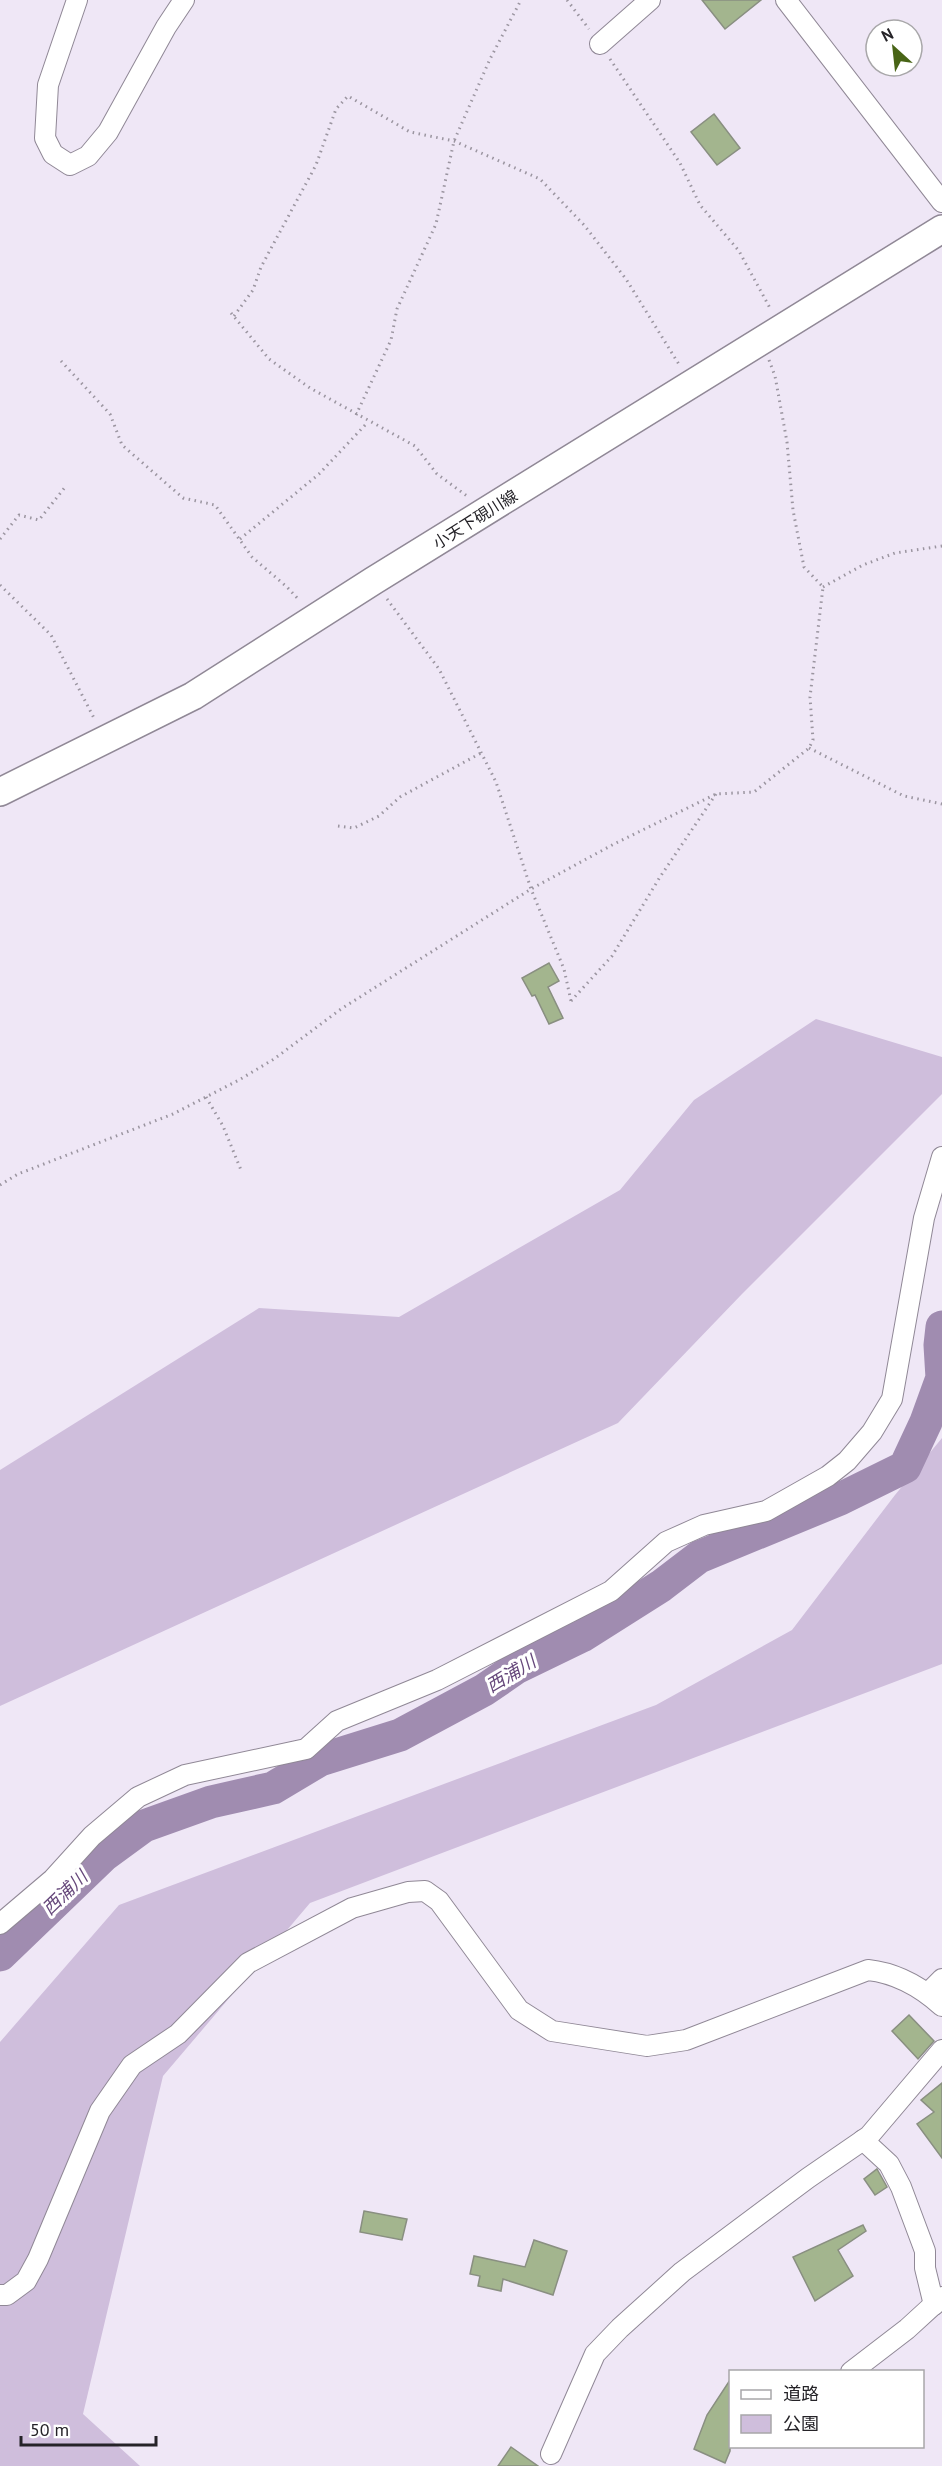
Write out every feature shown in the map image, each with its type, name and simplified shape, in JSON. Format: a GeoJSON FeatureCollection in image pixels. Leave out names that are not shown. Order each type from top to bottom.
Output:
{"type":"FeatureCollection","features":[{"type":"Feature","properties":{"kind":"main road","name":"小天下硯川線"},"geometry":{"type":"LineString","coordinates":[[0,792],[193,696],[373,581],[942,229]]}},
{"type":"Feature","properties":{"kind":"street"},"geometry":{"type":"LineString","coordinates":[[77,0],[48,85],[45,127],[45,138],[53,154],[69,162],[70,165],[88,156],[108,132],[166,27],[184,0]]}},
{"type":"Feature","properties":{"kind":"street"},"geometry":{"type":"LineString","coordinates":[[600,44],[650,0]]}},
{"type":"Feature","properties":{"kind":"street"},"geometry":{"type":"LineString","coordinates":[[786,0],[942,202]]}},
{"type":"Feature","properties":{"kind":"street"},"geometry":{"type":"LineString","coordinates":[[0,1923],[53,1879],[92,1836],[138,1797],[185,1775],[306,1749],[337,1721],[437,1680],[611,1591],[666,1542],[704,1525],[766,1511],[835,1471],[847,1461],[872,1432],[892,1399],[924,1218],[942,1157]]}},
{"type":"Feature","properties":{"kind":"street"},"geometry":{"type":"LineString","coordinates":[[0,2295],[7,2295],[26,2281],[38,2259],[100,2111],[132,2065],[178,2034],[248,1964],[352,1908],[408,1892],[425,1891],[440,1901],[519,2010],[552,2031],[647,2046],[686,2040],[868,1970],[887,1972],[937,1993]]}},
{"type":"Feature","properties":{"kind":"street"},"geometry":{"type":"LineString","coordinates":[[551,2454],[595,2354],[620,2328],[682,2272],[863,2139],[942,2050]]}},
{"type":"Feature","properties":{"kind":"street"},"geometry":{"type":"LineString","coordinates":[[854,2370],[907,2329],[938,2301],[928,2289],[922,2242],[901,2187],[889,2164],[863,2139]]}},
{"type":"Feature","properties":{"kind":"path"},"geometry":{"type":"LineString","coordinates":[[356,415],[391,340],[397,309],[436,224],[454,141],[490,59],[521,0]]}},
{"type":"Feature","properties":{"kind":"path"},"geometry":{"type":"LineString","coordinates":[[567,0],[600,44],[680,163],[700,205],[739,251],[782,330]]}},
{"type":"Feature","properties":{"kind":"path"},"geometry":{"type":"LineString","coordinates":[[488,511],[436,474],[415,446],[310,388],[269,359],[233,314],[253,290],[261,267],[316,165],[336,109],[348,96],[410,132],[454,141],[540,180],[584,225],[626,279],[693,385]]}},
{"type":"Feature","properties":{"kind":"path"},"geometry":{"type":"LineString","coordinates":[[759,344],[770,361],[775,376],[787,442],[793,510],[804,567],[823,587]]}},
{"type":"Feature","properties":{"kind":"path"},"geometry":{"type":"LineString","coordinates":[[61,361],[110,414],[122,445],[183,498],[215,505],[252,557],[287,586],[315,618]]}},
{"type":"Feature","properties":{"kind":"path"},"geometry":{"type":"LineString","coordinates":[[240,539],[320,474],[368,422]]}},
{"type":"Feature","properties":{"kind":"path"},"geometry":{"type":"LineString","coordinates":[[0,539],[19,515],[39,520],[66,486]]}},
{"type":"Feature","properties":{"kind":"path"},"geometry":{"type":"LineString","coordinates":[[823,587],[863,565],[895,553],[942,546]]}},
{"type":"Feature","properties":{"kind":"path"},"geometry":{"type":"LineString","coordinates":[[373,581],[439,669],[496,782],[531,889],[564,969],[571,1001],[612,956],[660,877],[716,794]]}},
{"type":"Feature","properties":{"kind":"path"},"geometry":{"type":"LineString","coordinates":[[0,585],[51,635],[105,741]]}},
{"type":"Feature","properties":{"kind":"path"},"geometry":{"type":"LineString","coordinates":[[0,1185],[18,1174],[173,1114],[206,1097],[273,1059],[341,1009],[531,889],[614,844],[716,794],[754,792],[808,748],[813,740],[810,697],[823,587]]}},
{"type":"Feature","properties":{"kind":"path"},"geometry":{"type":"LineString","coordinates":[[808,748],[904,796],[942,804]]}},
{"type":"Feature","properties":{"kind":"path"},"geometry":{"type":"LineString","coordinates":[[338,826],[354,828],[379,816],[400,797],[481,753]]}},
{"type":"Feature","properties":{"kind":"path"},"geometry":{"type":"LineString","coordinates":[[206,1097],[223,1126],[241,1170]]}},
{"type":"Feature","properties":{"kind":"green space"},"geometry":{"type":"Polygon","coordinates":[[[816,1019],[942,1057],[942,1094],[742,1294],[618,1423],[0,1706],[0,1470],[259,1308],[399,1317],[620,1190],[694,1100],[816,1019]]]}},
{"type":"Feature","properties":{"kind":"green space"},"geometry":{"type":"Polygon","coordinates":[[[942,1438],[942,1664],[310,1903],[163,2076],[83,2414],[140,2466],[0,2466],[0,2042],[119,1905],[656,1705],[792,1630],[895,1495],[942,1438]]]}},
{"type":"Feature","properties":{"kind":"building"},"geometry":{"type":"Polygon","coordinates":[[[702,0],[761,0],[725,29],[702,0]]]}},
{"type":"Feature","properties":{"kind":"building"},"geometry":{"type":"Polygon","coordinates":[[[714,114],[740,148],[717,165],[691,132],[714,114]]]}},
{"type":"Feature","properties":{"kind":"building"},"geometry":{"type":"Polygon","coordinates":[[[549,963],[559,981],[548,987],[563,1018],[549,1024],[535,995],[532,996],[522,978],[549,963]]]}},
{"type":"Feature","properties":{"kind":"building"},"geometry":{"type":"Polygon","coordinates":[[[909,2015],[934,2041],[918,2059],[892,2031],[909,2015]]]}},
{"type":"Feature","properties":{"kind":"building"},"geometry":{"type":"Polygon","coordinates":[[[942,2083],[942,2158],[917,2124],[934,2112],[921,2100],[942,2083]]]}},
{"type":"Feature","properties":{"kind":"building"},"geometry":{"type":"Polygon","coordinates":[[[877,2169],[887,2187],[875,2195],[864,2179],[877,2169]]]}},
{"type":"Feature","properties":{"kind":"building"},"geometry":{"type":"Polygon","coordinates":[[[364,2211],[407,2219],[402,2240],[360,2232],[364,2211]]]}},
{"type":"Feature","properties":{"kind":"building"},"geometry":{"type":"Polygon","coordinates":[[[863,2225],[866,2231],[838,2250],[853,2276],[815,2301],[793,2257],[863,2225]]]}},
{"type":"Feature","properties":{"kind":"building"},"geometry":{"type":"Polygon","coordinates":[[[534,2240],[567,2251],[553,2295],[503,2279],[501,2291],[478,2286],[480,2276],[470,2274],[474,2256],[525,2267],[534,2240]]]}},
{"type":"Feature","properties":{"kind":"building"},"geometry":{"type":"Polygon","coordinates":[[[729,2382],[730,2451],[725,2463],[694,2449],[707,2415],[729,2382]]]}},
{"type":"Feature","properties":{"kind":"building"},"geometry":{"type":"Polygon","coordinates":[[[511,2447],[538,2466],[498,2466],[511,2447]]]}},
{"type":"Feature","properties":{"kind":"waterway","name":"西浦川"},"geometry":{"type":"LineString","coordinates":[[0,1955],[103,1856],[144,1826],[211,1802],[273,1788],[320,1760],[400,1735],[484,1690],[516,1668],[582,1636],[661,1586],[699,1557],[840,1499],[905,1467],[926,1422],[942,1378],[940,1345],[942,1327]]}}]}
